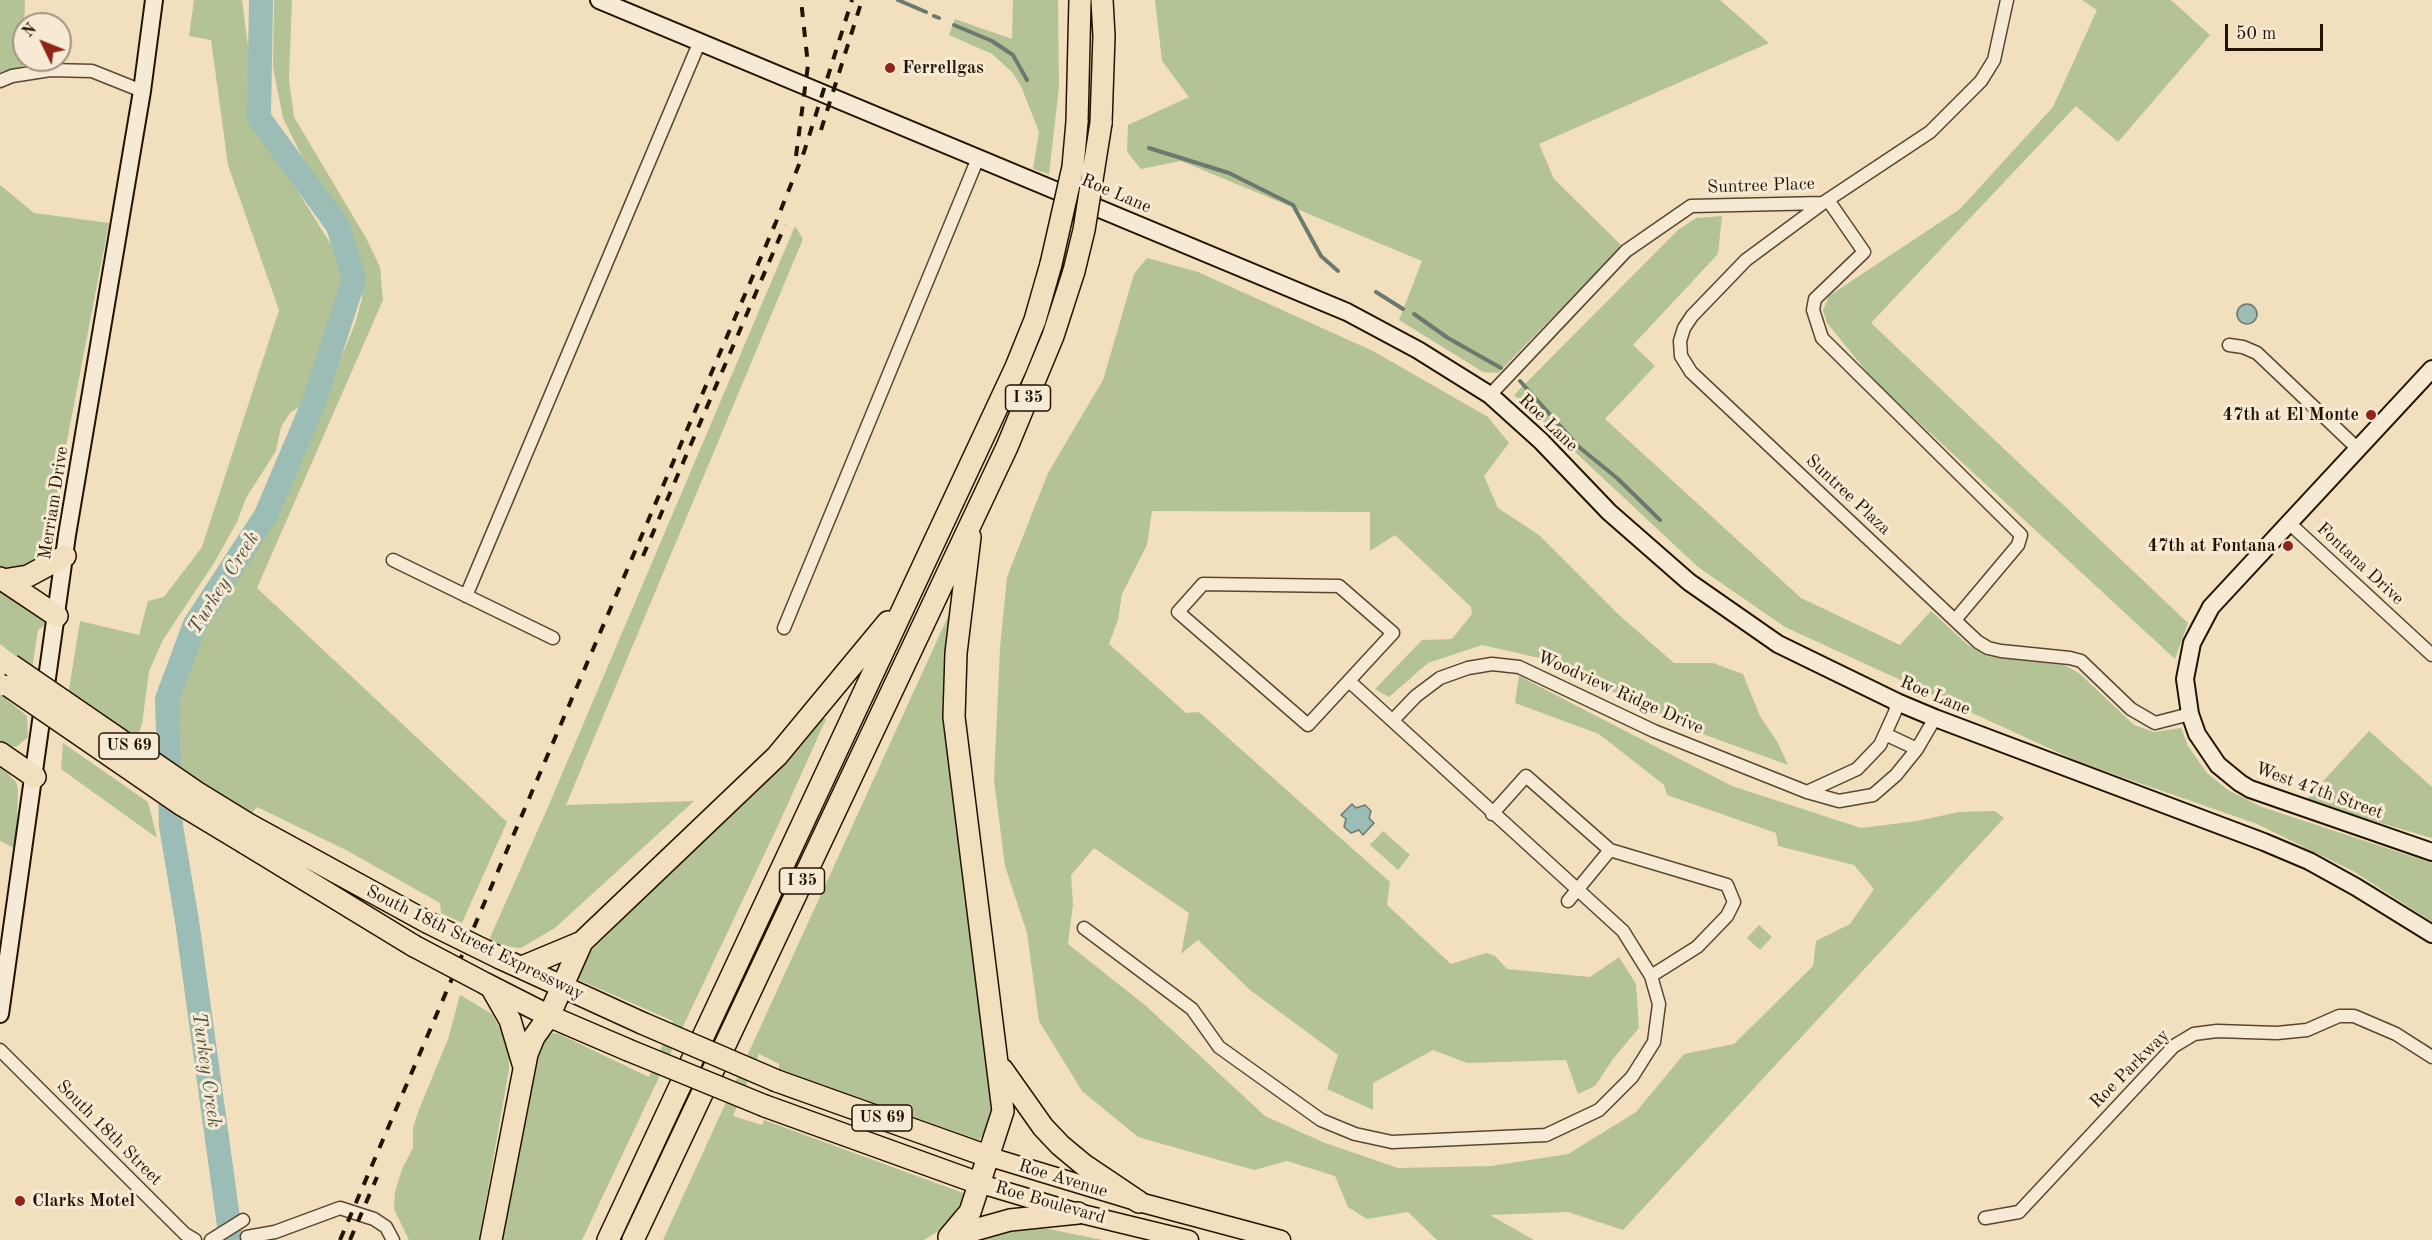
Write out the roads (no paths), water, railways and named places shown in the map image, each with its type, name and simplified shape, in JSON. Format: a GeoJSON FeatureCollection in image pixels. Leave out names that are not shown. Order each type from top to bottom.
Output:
{"type":"FeatureCollection","features":[{"type":"Feature","properties":{"kind":"highway","name":"I 35"},"geometry":{"type":"LineString","coordinates":[[608,1240],[1016,367],[1035,320],[1051,264],[1073,167],[1077,122],[1080,0]]}},
{"type":"Feature","properties":{"kind":"highway","name":"I 35"},"geometry":{"type":"LineString","coordinates":[[633,1240],[972,522],[1030,393],[1074,271],[1088,210],[1101,123],[1104,36],[1102,0]]}},
{"type":"Feature","properties":{"kind":"highway"},"geometry":{"type":"LineString","coordinates":[[947,1239],[970,1212],[1004,1111],[978,929],[954,717],[956,653],[972,522]]}},
{"type":"Feature","properties":{"kind":"highway"},"geometry":{"type":"LineString","coordinates":[[2,579],[28,576],[65,556]]}},
{"type":"Feature","properties":{"kind":"highway"},"geometry":{"type":"LineString","coordinates":[[2,579],[57,616]]}},
{"type":"Feature","properties":{"kind":"highway"},"geometry":{"type":"LineString","coordinates":[[491,1240],[529,1046],[549,1016],[582,942],[777,756],[908,598]]}},
{"type":"Feature","properties":{"kind":"highway","name":"South 18th Street Expressway"},"geometry":{"type":"LineString","coordinates":[[5,672],[196,792],[246,833],[414,946],[488,985],[549,1016],[765,1106],[981,1184]]}},
{"type":"Feature","properties":{"kind":"highway"},"geometry":{"type":"LineString","coordinates":[[0,753],[35,777]]}},
{"type":"Feature","properties":{"kind":"highway","name":"South 18th Street Expressway"},"geometry":{"type":"LineString","coordinates":[[246,833],[500,958],[642,1023],[777,1081],[987,1156]]}},
{"type":"Feature","properties":{"kind":"highway"},"geometry":{"type":"LineString","coordinates":[[522,967],[582,942]]}},
{"type":"Feature","properties":{"kind":"highway"},"geometry":{"type":"LineString","coordinates":[[488,985],[510,1020],[524,1067]]}},
{"type":"Feature","properties":{"kind":"highway"},"geometry":{"type":"LineString","coordinates":[[998,1064],[1043,1127],[1060,1145],[1084,1165],[1139,1202]]}},
{"type":"Feature","properties":{"kind":"highway"},"geometry":{"type":"LineString","coordinates":[[947,1239],[1010,1220],[1078,1213]]}},
{"type":"Feature","properties":{"kind":"main road","name":"Roe Avenue"},"geometry":{"type":"LineString","coordinates":[[987,1156],[1139,1202]]}},
{"type":"Feature","properties":{"kind":"main road","name":"Roe Boulevard"},"geometry":{"type":"LineString","coordinates":[[981,1184],[1078,1213],[1189,1240]]}},
{"type":"Feature","properties":{"kind":"main road"},"geometry":{"type":"LineString","coordinates":[[1139,1202],[1281,1240]]}},
{"type":"Feature","properties":{"kind":"street","name":"Merriam Drive"},"geometry":{"type":"LineString","coordinates":[[0,1014],[65,556],[142,91],[154,0]]}},
{"type":"Feature","properties":{"kind":"street","name":"Roe Lane"},"geometry":{"type":"LineString","coordinates":[[599,0],[1347,312],[1418,350],[1490,395],[1541,441],[1609,512],[1689,582],[1778,644],[1935,718],[2273,846],[2356,887],[2432,934]]}},
{"type":"Feature","properties":{"kind":"street","name":"Suntree Place"},"geometry":{"type":"LineString","coordinates":[[1490,395],[1626,250],[1691,206],[1826,202],[1930,132],[1981,81],[1994,60],[2007,0]]}},
{"type":"Feature","properties":{"kind":"street"},"geometry":{"type":"LineString","coordinates":[[466,596],[700,41]]}},
{"type":"Feature","properties":{"kind":"street"},"geometry":{"type":"LineString","coordinates":[[0,81],[12,76],[50,70],[92,71],[142,91]]}},
{"type":"Feature","properties":{"kind":"street"},"geometry":{"type":"LineString","coordinates":[[784,628],[978,158]]}},
{"type":"Feature","properties":{"kind":"street"},"geometry":{"type":"LineString","coordinates":[[1826,202],[1864,252],[1815,299],[1813,310],[1822,338],[2021,535],[2018,545],[1955,620]]}},
{"type":"Feature","properties":{"kind":"street","name":"Suntree Plaza"},"geometry":{"type":"LineString","coordinates":[[1826,202],[1746,260],[1692,316],[1684,328],[1680,341],[1681,356],[1691,372],[1955,620],[1988,648],[2081,661],[2142,717],[2155,723],[2190,714]]}},
{"type":"Feature","properties":{"kind":"street"},"geometry":{"type":"LineString","coordinates":[[2229,345],[2243,346],[2257,353],[2358,449]]}},
{"type":"Feature","properties":{"kind":"street","name":"West 47th Street"},"geometry":{"type":"LineString","coordinates":[[2432,370],[2216,601],[2199,625],[2192,643],[2185,679],[2190,714],[2197,734],[2213,758],[2230,775],[2250,789],[2432,852]]}},
{"type":"Feature","properties":{"kind":"street","name":"Fontana Drive"},"geometry":{"type":"LineString","coordinates":[[2289,523],[2432,655]]}},
{"type":"Feature","properties":{"kind":"street"},"geometry":{"type":"LineString","coordinates":[[393,560],[553,638]]}},
{"type":"Feature","properties":{"kind":"street"},"geometry":{"type":"LineString","coordinates":[[1203,584],[1339,586],[1393,633],[1349,681],[1308,725],[1179,612],[1203,584]]}},
{"type":"Feature","properties":{"kind":"street","name":"Woodview Ridge Drive"},"geometry":{"type":"LineString","coordinates":[[1393,720],[1416,696],[1440,678],[1468,668],[1492,664],[1519,667],[1654,731],[1807,792],[1839,801],[1873,795],[1896,775],[1917,749],[1935,718]]}},
{"type":"Feature","properties":{"kind":"street"},"geometry":{"type":"LineString","coordinates":[[1084,928],[1192,1009],[1219,1047],[1269,1085],[1321,1120],[1355,1134],[1392,1142],[1545,1135],[1599,1110],[1632,1077],[1654,1042],[1659,1004],[1651,976],[1623,931],[1492,814],[1349,681]]}},
{"type":"Feature","properties":{"kind":"street"},"geometry":{"type":"LineString","coordinates":[[1807,792],[1857,768],[1880,745],[1897,702]]}},
{"type":"Feature","properties":{"kind":"street"},"geometry":{"type":"LineString","coordinates":[[1885,734],[1917,749]]}},
{"type":"Feature","properties":{"kind":"street"},"geometry":{"type":"LineString","coordinates":[[1492,814],[1526,776],[1610,850],[1727,885],[1734,902],[1727,916],[1697,947],[1651,976]]}},
{"type":"Feature","properties":{"kind":"street"},"geometry":{"type":"LineString","coordinates":[[1568,902],[1610,850]]}},
{"type":"Feature","properties":{"kind":"street","name":"Roe Parkway"},"geometry":{"type":"LineString","coordinates":[[1985,1218],[2019,1212],[2174,1046],[2194,1034],[2217,1031],[2277,1033],[2307,1030],[2339,1016],[2354,1016],[2396,1034],[2432,1057]]}},
{"type":"Feature","properties":{"kind":"street","name":"South 18th Street"},"geometry":{"type":"LineString","coordinates":[[0,1050],[185,1234],[195,1240]]}},
{"type":"Feature","properties":{"kind":"street"},"geometry":{"type":"LineString","coordinates":[[247,1237],[275,1232],[340,1208],[374,1219],[386,1227],[393,1240]]}},
{"type":"Feature","properties":{"kind":"street"},"geometry":{"type":"LineString","coordinates":[[211,1240],[243,1220]]}},
{"type":"Feature","properties":{"kind":"water"},"geometry":{"type":"Polygon","coordinates":[[[2243,304],[2251,304],[2257,310],[2257,318],[2251,324],[2243,324],[2237,318],[2237,310],[2243,304]]]}},
{"type":"Feature","properties":{"kind":"water"},"geometry":{"type":"Polygon","coordinates":[[[1352,804],[1356,808],[1365,805],[1371,811],[1369,818],[1374,823],[1363,835],[1359,830],[1351,833],[1344,827],[1346,819],[1341,815],[1352,804]]]}},
{"type":"Feature","properties":{"kind":"waterway","name":"Turkey Creek"},"geometry":{"type":"LineString","coordinates":[[231,1240],[187,921],[171,826],[167,699],[195,624],[266,515],[314,402],[354,279],[338,226],[259,118],[261,0]]}},
{"type":"Feature","properties":{"kind":"waterway"},"geometry":{"type":"LineString","coordinates":[[898,0],[926,12]]}},
{"type":"Feature","properties":{"kind":"waterway"},"geometry":{"type":"LineString","coordinates":[[934,16],[939,18]]}},
{"type":"Feature","properties":{"kind":"waterway"},"geometry":{"type":"LineString","coordinates":[[954,25],[992,41],[1013,55],[1027,80]]}},
{"type":"Feature","properties":{"kind":"waterway"},"geometry":{"type":"LineString","coordinates":[[1149,148],[1229,173],[1293,205],[1321,256],[1338,271]]}},
{"type":"Feature","properties":{"kind":"waterway"},"geometry":{"type":"LineString","coordinates":[[1376,292],[1403,309]]}},
{"type":"Feature","properties":{"kind":"waterway"},"geometry":{"type":"LineString","coordinates":[[1414,314],[1448,338],[1501,368]]}},
{"type":"Feature","properties":{"kind":"waterway"},"geometry":{"type":"LineString","coordinates":[[1520,381],[1579,447],[1617,478],[1660,520]]}},
{"type":"Feature","properties":{"kind":"railway"},"geometry":{"type":"LineString","coordinates":[[796,156],[808,65],[801,0]]}},
{"type":"Feature","properties":{"kind":"railway"},"geometry":{"type":"LineString","coordinates":[[340,1240],[776,222],[804,152],[852,0]]}},
{"type":"Feature","properties":{"kind":"railway"},"geometry":{"type":"LineString","coordinates":[[821,130],[862,0]]}},
{"type":"Feature","properties":{"kind":"railway"},"geometry":{"type":"LineString","coordinates":[[643,556],[785,225]]}},
{"type":"Feature","properties":{"kind":"railway"},"geometry":{"type":"LineString","coordinates":[[350,1240],[377,1177]]}},
{"type":"Feature","properties":{"kind":"place","name":"Ferrellgas"},"geometry":{"type":"Point","coordinates":[890,68]}},
{"type":"Feature","properties":{"kind":"place","name":"47th at El Monte"},"geometry":{"type":"Point","coordinates":[2371,415]}},
{"type":"Feature","properties":{"kind":"place","name":"47th at Fontana"},"geometry":{"type":"Point","coordinates":[2288,546]}},
{"type":"Feature","properties":{"kind":"place","name":"Clarks Motel"},"geometry":{"type":"Point","coordinates":[20,1201]}}]}
